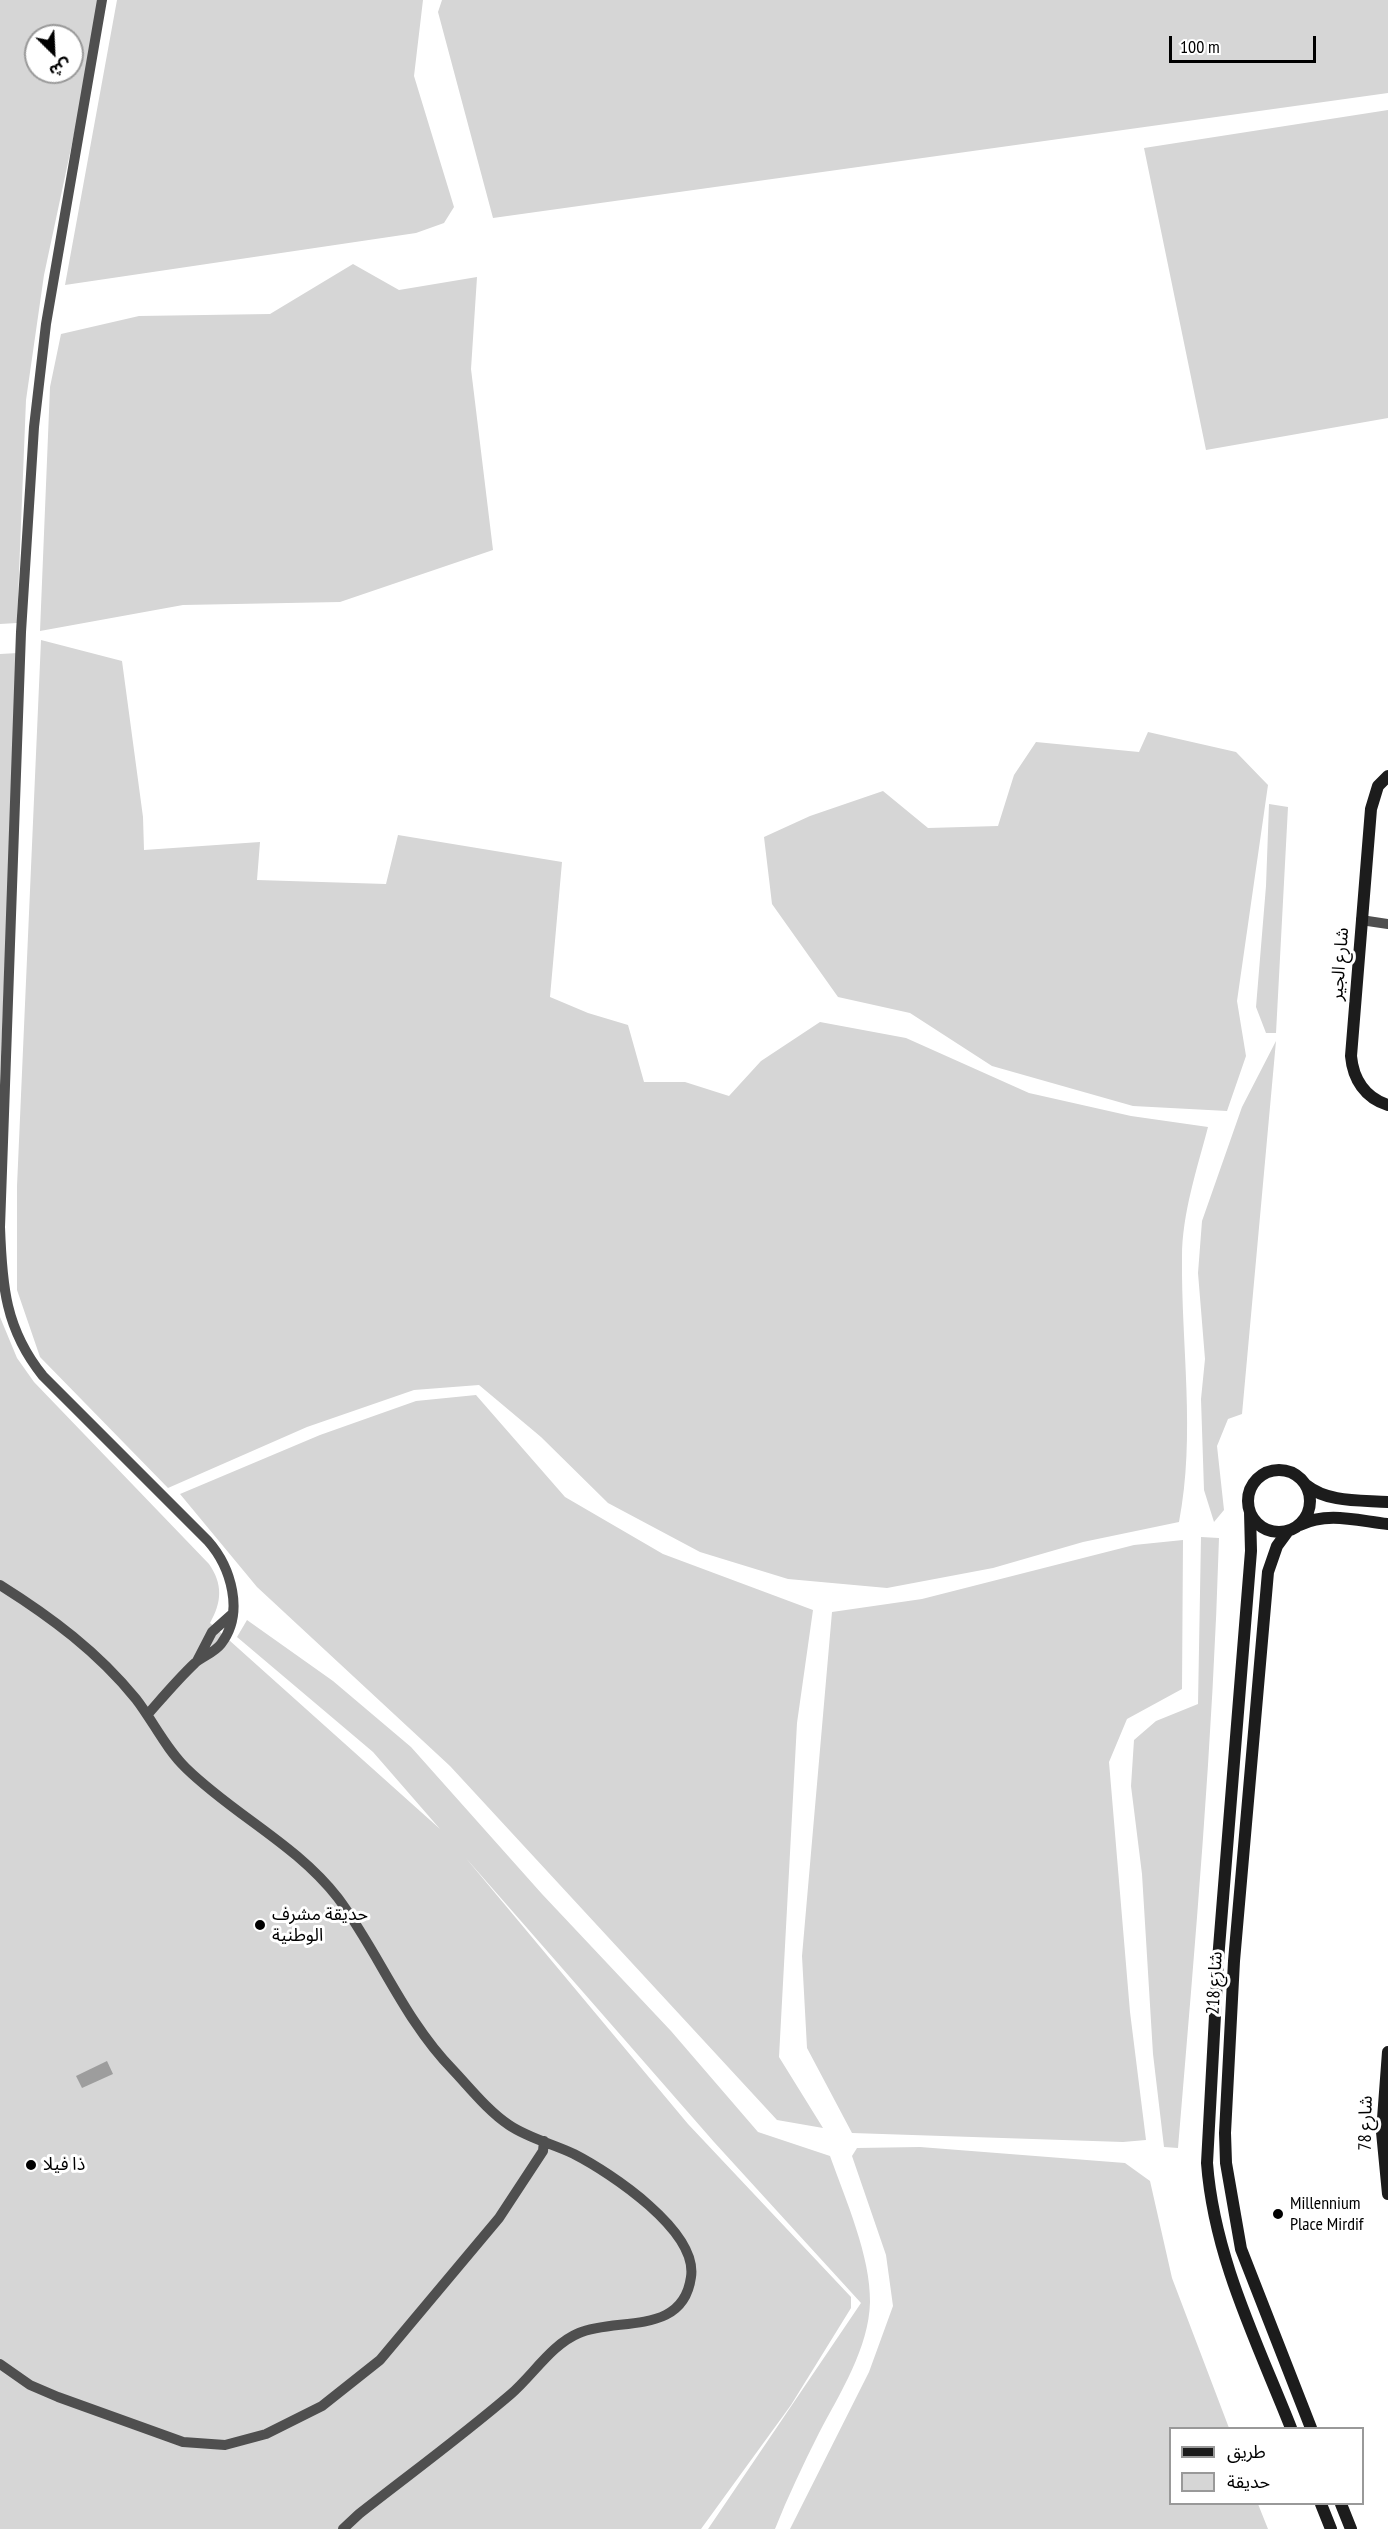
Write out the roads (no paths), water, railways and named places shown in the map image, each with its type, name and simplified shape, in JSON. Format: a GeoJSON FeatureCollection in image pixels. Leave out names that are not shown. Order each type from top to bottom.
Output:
{"type":"FeatureCollection","features":[{"type":"Feature","properties":{"kind":"street"},"geometry":{"type":"LineString","coordinates":[[102,0],[46,324],[35,404],[21,632],[0,1206],[2,1269],[8,1310],[25,1351],[43,1376],[219,1554],[231,1582],[231,1615],[229,1630],[223,1642],[197,1661],[147,1714]]}},
{"type":"Feature","properties":{"kind":"street","name":"شارع الجير"},"geometry":{"type":"LineString","coordinates":[[1388,776],[1378,786],[1371,808],[1352,1067],[1362,1089],[1371,1097],[1388,1105]]}},
{"type":"Feature","properties":{"kind":"street"},"geometry":{"type":"LineString","coordinates":[[1371,808],[1388,786]]}},
{"type":"Feature","properties":{"kind":"street"},"geometry":{"type":"LineString","coordinates":[[1361,920],[1388,924]]}},
{"type":"Feature","properties":{"kind":"street"},"geometry":{"type":"LineString","coordinates":[[1291,2427],[1222,2254],[1209,2194],[1207,2163],[1218,1960],[1251,1551],[1248,1494],[1257,1479],[1265,1473],[1282,1470],[1299,1477],[1318,1493],[1332,1497],[1388,1502]]}},
{"type":"Feature","properties":{"kind":"street"},"geometry":{"type":"LineString","coordinates":[[1292,1529],[1309,1510],[1310,1497],[1305,1484]]}},
{"type":"Feature","properties":{"kind":"street"},"geometry":{"type":"LineString","coordinates":[[1250,1512],[1261,1527],[1270,1531],[1292,1529],[1311,1520],[1326,1517],[1388,1524]]}},
{"type":"Feature","properties":{"kind":"street","name":"شارع 218"},"geometry":{"type":"LineString","coordinates":[[1292,1529],[1277,1546],[1268,1572],[1234,1952],[1225,2133],[1229,2192],[1241,2249],[1311,2427]]}},
{"type":"Feature","properties":{"kind":"street"},"geometry":{"type":"LineString","coordinates":[[0,1585],[45,1613],[90,1650],[147,1714],[187,1769],[296,1853],[325,1883],[350,1916],[419,2029],[441,2057],[502,2120],[609,2175],[674,2231],[686,2247],[692,2265],[688,2291],[671,2312],[659,2318],[586,2330],[570,2337],[503,2401],[359,2514],[344,2529]]}},
{"type":"Feature","properties":{"kind":"street","name":"شارع 78"},"geometry":{"type":"LineString","coordinates":[[1388,2052],[1383,2132],[1388,2194]]}},
{"type":"Feature","properties":{"kind":"street"},"geometry":{"type":"LineString","coordinates":[[0,2364],[30,2385],[58,2397],[183,2442],[225,2445],[266,2434],[322,2406],[342,2392],[397,2343],[509,2205],[543,2151],[544,2141]]}},
{"type":"Feature","properties":{"kind":"street"},"geometry":{"type":"LineString","coordinates":[[1321,2505],[1331,2529]]}},
{"type":"Feature","properties":{"kind":"street"},"geometry":{"type":"LineString","coordinates":[[1341,2505],[1351,2529]]}},
{"type":"Feature","properties":{"kind":"place","name":"حديقة مشرف الوطنية"},"geometry":{"type":"Point","coordinates":[260,1925]}},
{"type":"Feature","properties":{"kind":"place","name":"ذا فيلا"},"geometry":{"type":"Point","coordinates":[31,2165]}},
{"type":"Feature","properties":{"kind":"place","name":"Millennium Place Mirdif"},"geometry":{"type":"Point","coordinates":[1278,2214]}}]}
